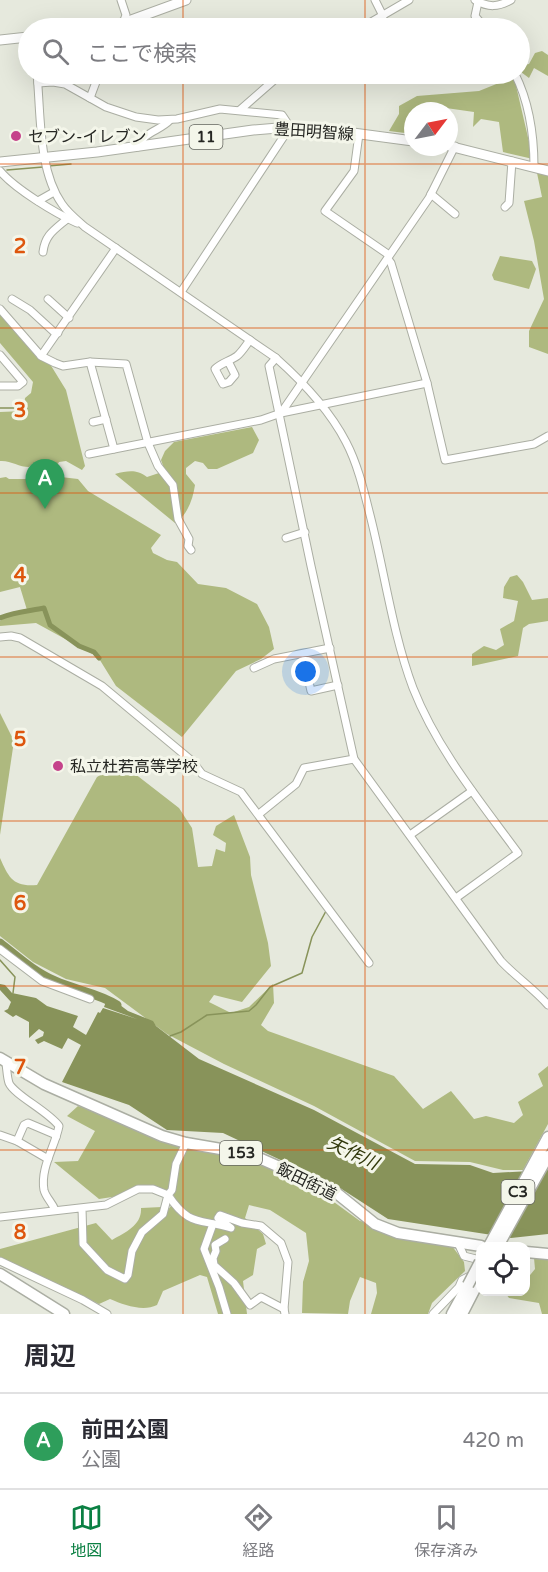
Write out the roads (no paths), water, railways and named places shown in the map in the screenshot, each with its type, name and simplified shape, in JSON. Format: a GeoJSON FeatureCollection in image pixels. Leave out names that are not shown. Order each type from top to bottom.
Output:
{"type":"FeatureCollection","features":[{"type":"Feature","properties":{"kind":"highway","name":"飯田街道"},"geometry":{"type":"LineString","coordinates":[[3,1061],[72,1098],[162,1136],[259,1158],[334,1191],[375,1224],[398,1233],[476,1245]]}},
{"type":"Feature","properties":{"kind":"highway","name":"C3"},"geometry":{"type":"LineString","coordinates":[[491,1242],[548,1137]]}},
{"type":"Feature","properties":{"kind":"highway","name":"C3"},"geometry":{"type":"LineString","coordinates":[[500,1242],[548,1156]]}},
{"type":"Feature","properties":{"kind":"highway"},"geometry":{"type":"LineString","coordinates":[[530,1252],[548,1254]]}},
{"type":"Feature","properties":{"kind":"highway"},"geometry":{"type":"LineString","coordinates":[[0,1274],[64,1314]]}},
{"type":"Feature","properties":{"kind":"highway"},"geometry":{"type":"LineString","coordinates":[[0,1280],[56,1314]]}},
{"type":"Feature","properties":{"kind":"highway"},"geometry":{"type":"LineString","coordinates":[[452,1314],[476,1283]]}},
{"type":"Feature","properties":{"kind":"highway"},"geometry":{"type":"LineString","coordinates":[[462,1314],[476,1283]]}},
{"type":"Feature","properties":{"kind":"main road"},"geometry":{"type":"LineString","coordinates":[[137,18],[186,0]]}},
{"type":"Feature","properties":{"kind":"main road"},"geometry":{"type":"LineString","coordinates":[[0,40],[18,39]]}},
{"type":"Feature","properties":{"kind":"main road","name":"豊田明智線"},"geometry":{"type":"LineString","coordinates":[[0,162],[290,127],[404,140]]}},
{"type":"Feature","properties":{"kind":"main road"},"geometry":{"type":"LineString","coordinates":[[458,148],[548,171]]}},
{"type":"Feature","properties":{"kind":"street"},"geometry":{"type":"LineString","coordinates":[[121,0],[125,18]]}},
{"type":"Feature","properties":{"kind":"street"},"geometry":{"type":"LineString","coordinates":[[375,0],[383,16]]}},
{"type":"Feature","properties":{"kind":"street"},"geometry":{"type":"LineString","coordinates":[[379,18],[409,0]]}},
{"type":"Feature","properties":{"kind":"street"},"geometry":{"type":"LineString","coordinates":[[477,18],[476,1],[487,6],[498,6],[512,0]]}},
{"type":"Feature","properties":{"kind":"street"},"geometry":{"type":"LineString","coordinates":[[38,84],[44,158],[54,192],[69,213],[85,227],[276,358],[303,382],[322,405],[346,441],[361,478],[399,640],[413,686],[441,745],[518,852],[456,898]]}},
{"type":"Feature","properties":{"kind":"street"},"geometry":{"type":"LineString","coordinates":[[64,84],[118,112],[139,117],[170,120],[206,111],[240,110],[282,115],[290,127],[181,292]]}},
{"type":"Feature","properties":{"kind":"street"},"geometry":{"type":"LineString","coordinates":[[90,98],[95,84]]}},
{"type":"Feature","properties":{"kind":"street"},"geometry":{"type":"LineString","coordinates":[[240,110],[270,84]]}},
{"type":"Feature","properties":{"kind":"street"},"geometry":{"type":"LineString","coordinates":[[520,84],[525,96],[534,150],[534,167]]}},
{"type":"Feature","properties":{"kind":"street"},"geometry":{"type":"LineString","coordinates":[[138,147],[142,138],[166,125],[170,120]]}},
{"type":"Feature","properties":{"kind":"street"},"geometry":{"type":"LineString","coordinates":[[359,134],[354,171],[325,211],[388,257],[428,384],[445,460],[534,444],[548,436]]}},
{"type":"Feature","properties":{"kind":"street"},"geometry":{"type":"LineString","coordinates":[[280,413],[430,194],[447,156]]}},
{"type":"Feature","properties":{"kind":"street"},"geometry":{"type":"LineString","coordinates":[[506,207],[509,202],[512,161]]}},
{"type":"Feature","properties":{"kind":"street"},"geometry":{"type":"LineString","coordinates":[[0,171],[6,178],[39,201],[67,219],[85,227]]}},
{"type":"Feature","properties":{"kind":"street"},"geometry":{"type":"LineString","coordinates":[[39,201],[54,192]]}},
{"type":"Feature","properties":{"kind":"street"},"geometry":{"type":"LineString","coordinates":[[430,194],[455,214]]}},
{"type":"Feature","properties":{"kind":"street"},"geometry":{"type":"LineString","coordinates":[[43,252],[44,241],[67,219]]}},
{"type":"Feature","properties":{"kind":"street"},"geometry":{"type":"LineString","coordinates":[[41,356],[116,248]]}},
{"type":"Feature","properties":{"kind":"street"},"geometry":{"type":"LineString","coordinates":[[12,299],[30,310],[58,333]]}},
{"type":"Feature","properties":{"kind":"street"},"geometry":{"type":"LineString","coordinates":[[48,299],[69,318]]}},
{"type":"Feature","properties":{"kind":"street"},"geometry":{"type":"LineString","coordinates":[[0,309],[41,356],[63,366],[90,362],[126,364],[148,443],[158,466],[173,485],[178,519],[189,539],[188,546],[191,549]]}},
{"type":"Feature","properties":{"kind":"street"},"geometry":{"type":"LineString","coordinates":[[228,361],[239,355],[250,340]]}},
{"type":"Feature","properties":{"kind":"street"},"geometry":{"type":"LineString","coordinates":[[0,355],[23,381],[18,386],[0,386]]}},
{"type":"Feature","properties":{"kind":"street"},"geometry":{"type":"LineString","coordinates":[[276,358],[269,366],[354,759],[501,961],[548,1005]]}},
{"type":"Feature","properties":{"kind":"street"},"geometry":{"type":"LineString","coordinates":[[90,362],[114,449]]}},
{"type":"Feature","properties":{"kind":"street"},"geometry":{"type":"LineString","coordinates":[[89,454],[428,384]]}},
{"type":"Feature","properties":{"kind":"street"},"geometry":{"type":"LineString","coordinates":[[93,422],[106,419]]}},
{"type":"Feature","properties":{"kind":"street"},"geometry":{"type":"LineString","coordinates":[[286,538],[305,531]]}},
{"type":"Feature","properties":{"kind":"street"},"geometry":{"type":"LineString","coordinates":[[0,637],[20,638],[96,682],[192,761],[202,774],[241,792],[369,963]]}},
{"type":"Feature","properties":{"kind":"street"},"geometry":{"type":"LineString","coordinates":[[254,668],[274,659],[330,648]]}},
{"type":"Feature","properties":{"kind":"street"},"geometry":{"type":"LineString","coordinates":[[309,682],[310,691],[338,685]]}},
{"type":"Feature","properties":{"kind":"street"},"geometry":{"type":"LineString","coordinates":[[258,814],[296,784],[304,768],[354,759]]}},
{"type":"Feature","properties":{"kind":"street"},"geometry":{"type":"LineString","coordinates":[[410,836],[472,791]]}},
{"type":"Feature","properties":{"kind":"street"},"geometry":{"type":"LineString","coordinates":[[0,949],[42,981],[90,999]]}},
{"type":"Feature","properties":{"kind":"street"},"geometry":{"type":"LineString","coordinates":[[3,1061],[8,1082],[13,1090],[52,1116],[60,1126],[44,1176],[47,1197],[55,1210]]}},
{"type":"Feature","properties":{"kind":"street"},"geometry":{"type":"LineString","coordinates":[[17,1141],[24,1125],[28,1123],[56,1137]]}},
{"type":"Feature","properties":{"kind":"street"},"geometry":{"type":"LineString","coordinates":[[0,1135],[17,1141],[48,1159]]}},
{"type":"Feature","properties":{"kind":"street"},"geometry":{"type":"LineString","coordinates":[[82,1208],[83,1244],[107,1270],[125,1279],[128,1275],[132,1251],[142,1232],[163,1214],[168,1195],[172,1190],[176,1164],[186,1143]]}},
{"type":"Feature","properties":{"kind":"street"},"geometry":{"type":"LineString","coordinates":[[0,1217],[106,1205],[138,1189],[153,1189],[168,1195],[175,1206],[189,1218],[231,1228],[220,1220],[218,1216],[220,1215],[242,1223],[261,1226],[277,1239],[284,1249],[288,1262],[284,1312],[261,1297],[250,1305],[234,1283],[214,1265],[215,1245],[225,1239]]}},
{"type":"Feature","properties":{"kind":"street"},"geometry":{"type":"LineString","coordinates":[[213,1224],[204,1249],[227,1314]]}},
{"type":"Feature","properties":{"kind":"street"},"geometry":{"type":"LineString","coordinates":[[458,1243],[464,1256],[476,1260]]}},
{"type":"Feature","properties":{"kind":"street"},"geometry":{"type":"LineString","coordinates":[[0,1261],[92,1311],[106,1314]]}},
{"type":"Feature","properties":{"kind":"street"},"geometry":{"type":"LineString","coordinates":[[433,1314],[459,1287],[462,1280],[472,1275],[476,1283]]}},
{"type":"Feature","properties":{"kind":"water"},"geometry":{"type":"Polygon","coordinates":[[[0,984],[5,985],[12,993],[36,998],[47,1006],[78,1016],[73,1027],[86,1035],[98,1012],[100,1013],[103,1008],[137,1019],[104,1007],[108,996],[128,1011],[153,1021],[156,1026],[199,1059],[314,1110],[415,1164],[470,1165],[493,1173],[548,1170],[548,1234],[511,1238],[388,1219],[340,1188],[223,1133],[167,1130],[129,1105],[62,1082],[81,1045],[68,1038],[62,1049],[44,1041],[38,1044],[35,1040],[43,1036],[44,1032],[39,1029],[29,1038],[29,1022],[16,1015],[13,1017],[4,1011],[8,1009],[11,1002],[0,990],[0,984]]]}},
{"type":"Feature","properties":{"kind":"waterway"},"geometry":{"type":"LineString","coordinates":[[48,166],[71,164]]}},
{"type":"Feature","properties":{"kind":"waterway"},"geometry":{"type":"LineString","coordinates":[[7,170],[43,167]]}},
{"type":"Feature","properties":{"kind":"waterway"},"geometry":{"type":"LineString","coordinates":[[0,408],[27,408]]}},
{"type":"Feature","properties":{"kind":"waterway"},"geometry":{"type":"LineString","coordinates":[[0,618],[44,608],[50,625],[79,646],[94,652],[99,658]]}},
{"type":"Feature","properties":{"kind":"waterway"},"geometry":{"type":"LineString","coordinates":[[170,1036],[181,1032],[207,1015],[249,1011],[270,987],[302,973],[312,937],[326,911]]}},
{"type":"Feature","properties":{"kind":"waterway","name":"矢作川"},"geometry":{"type":"LineString","coordinates":[[0,943],[47,977],[102,997],[117,1005]]}},
{"type":"Feature","properties":{"kind":"waterway"},"geometry":{"type":"LineString","coordinates":[[0,960],[15,977],[13,993]]}},
{"type":"Feature","properties":{"kind":"place","name":"セブン-イレブン"},"geometry":{"type":"Point","coordinates":[16,136]}},
{"type":"Feature","properties":{"kind":"place","name":"前田公園"},"geometry":{"type":"Point","coordinates":[45,509]}},
{"type":"Feature","properties":{"kind":"place","name":"私立杜若高等学校"},"geometry":{"type":"Point","coordinates":[58,766]}}]}
